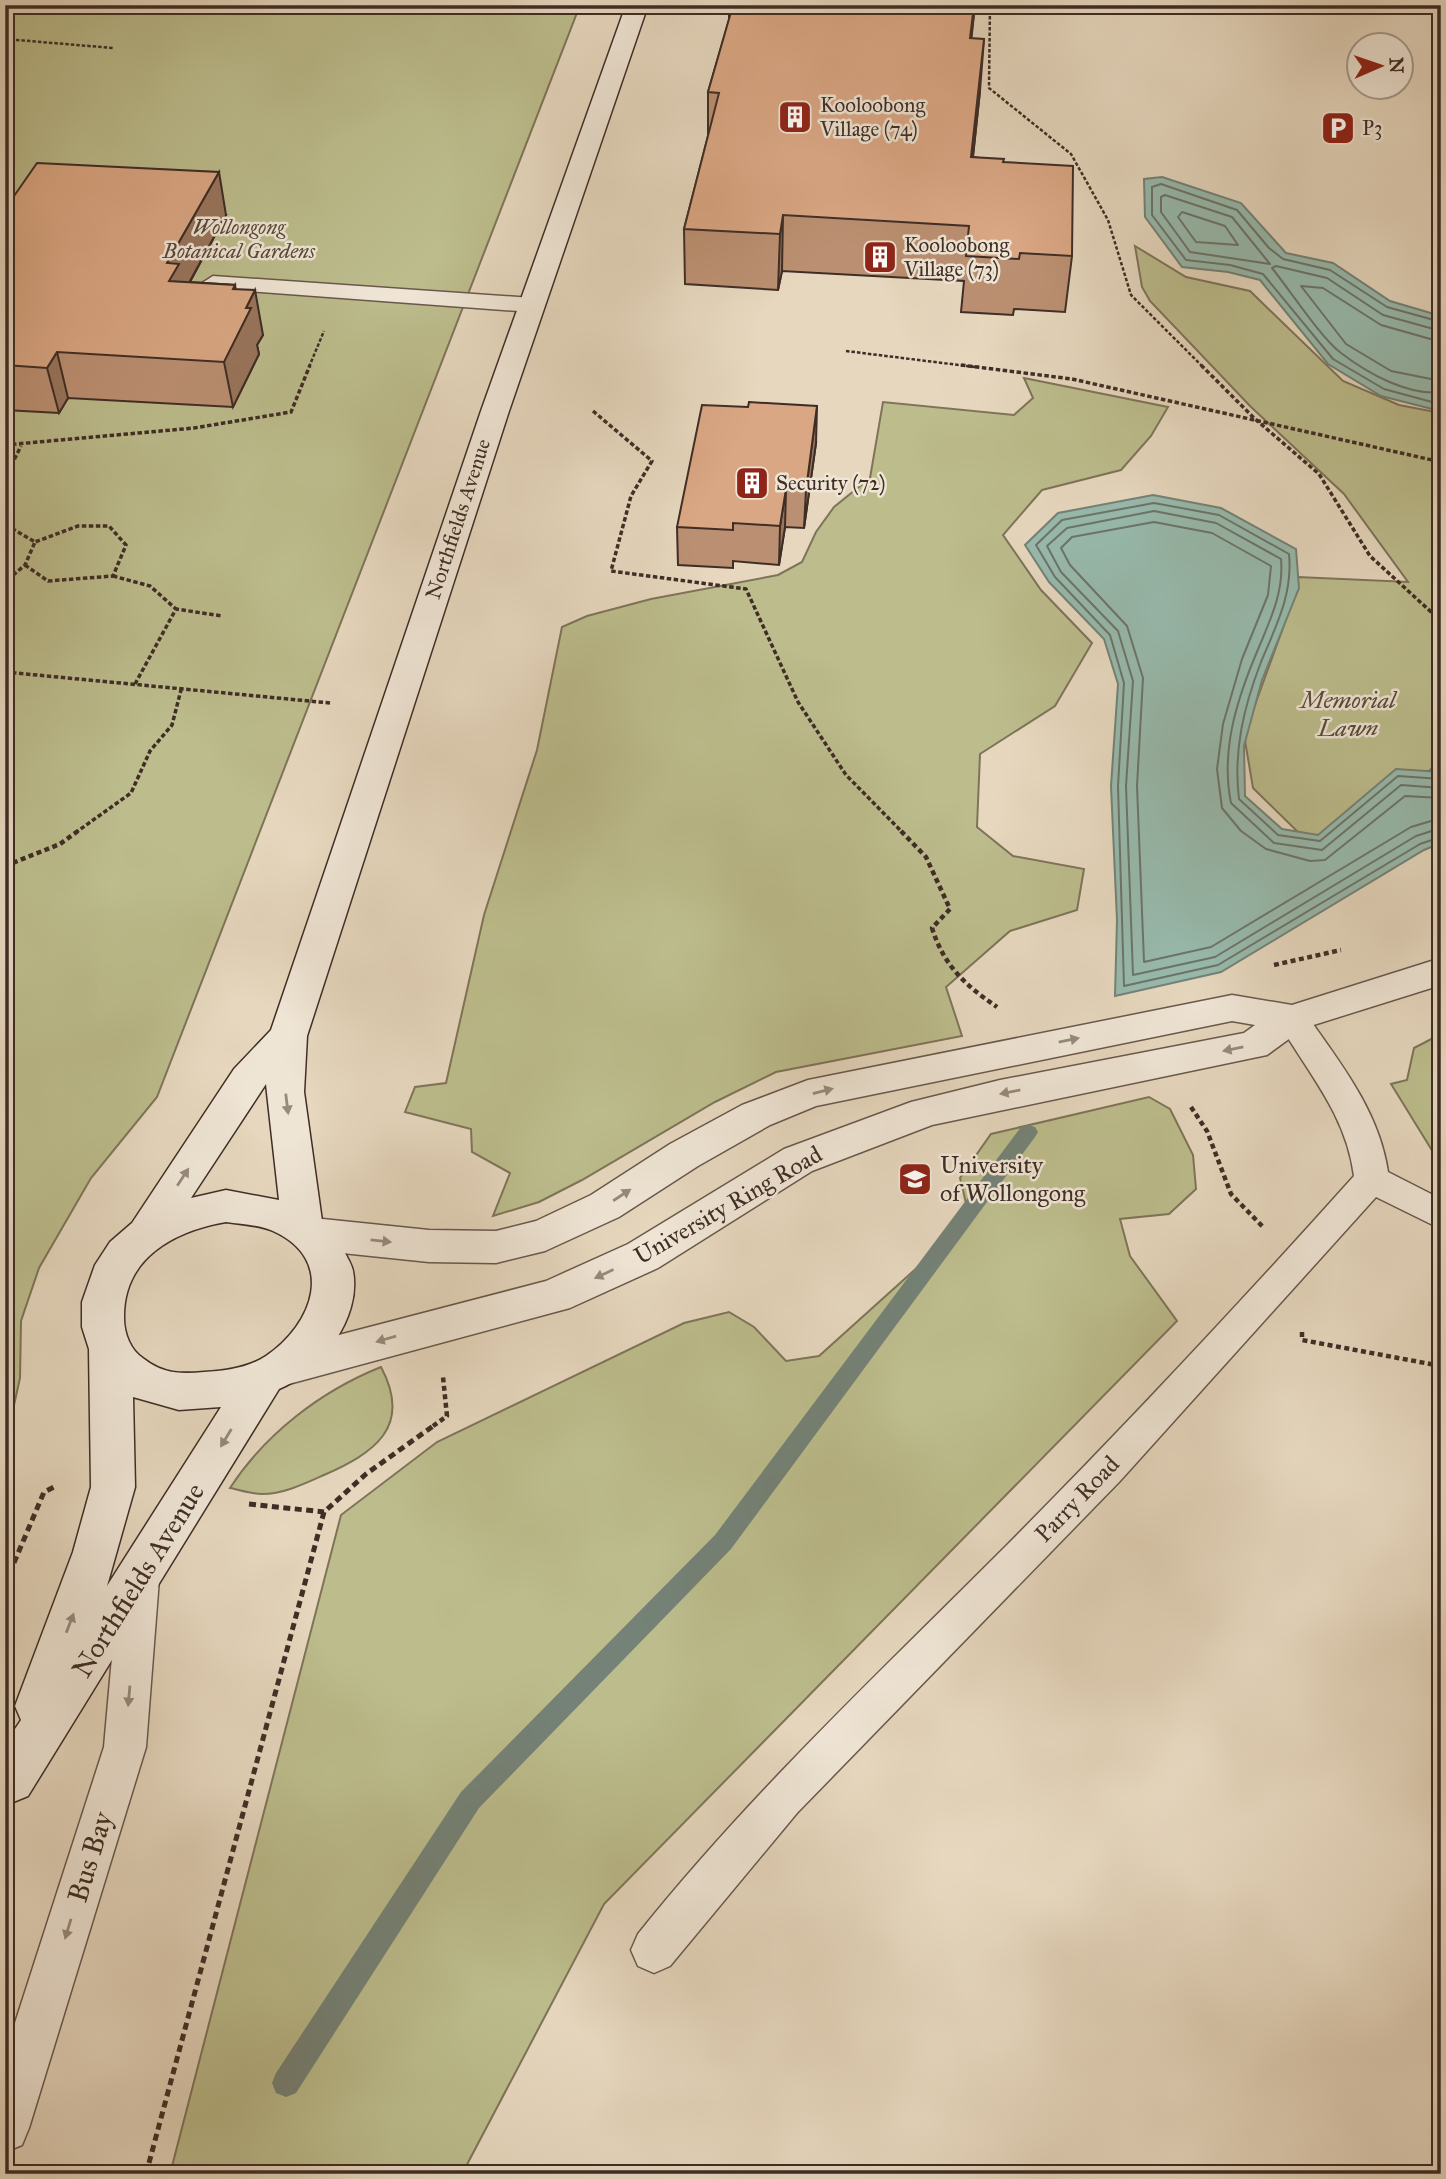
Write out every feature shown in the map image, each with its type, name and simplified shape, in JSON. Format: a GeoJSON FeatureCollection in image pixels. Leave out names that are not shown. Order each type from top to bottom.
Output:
{"type":"FeatureCollection","features":[{"type":"Feature","properties":{"kind":"main road","name":"Northfields Avenue"},"geometry":{"type":"LineString","coordinates":[[308,1230],[285,1092],[288,1036],[532,305],[637,5]]}},
{"type":"Feature","properties":{"kind":"main road","name":"University Ring Road"},"geometry":{"type":"LineString","coordinates":[[274,1373],[555,1296],[643,1256],[798,1160],[925,1112],[1000,1094],[1254,1045],[1292,1018],[1344,1004],[1441,971]]}},
{"type":"Feature","properties":{"kind":"main road","name":"University Ring Road"},"geometry":{"type":"LineString","coordinates":[[308,1230],[429,1246],[496,1247],[545,1235],[605,1206],[756,1115],[808,1094],[893,1074],[1231,1008],[1292,1018]]}},
{"type":"Feature","properties":{"kind":"main road","name":"Northfields Avenue"},"geometry":{"type":"LineString","coordinates":[[146,1234],[248,1079],[288,1036]]}},
{"type":"Feature","properties":{"kind":"main road"},"geometry":{"type":"LineString","coordinates":[[226,1206],[267,1210],[308,1230],[330,1265],[333,1300],[324,1325],[309,1347],[274,1373],[223,1391],[203,1394],[174,1391],[146,1383],[125,1369],[110,1350],[101,1328],[101,1303],[108,1278],[124,1255],[146,1234],[198,1211],[226,1206]]}},
{"type":"Feature","properties":{"kind":"main road","name":"Northfields Avenue"},"geometry":{"type":"LineString","coordinates":[[8,1788],[96,1552],[113,1487],[110,1350]]}},
{"type":"Feature","properties":{"kind":"main road","name":"Northfields Avenue"},"geometry":{"type":"LineString","coordinates":[[8,1788],[139,1579],[274,1373]]}},
{"type":"Feature","properties":{"kind":"lane"},"geometry":{"type":"LineString","coordinates":[[213,282],[532,305]]}},
{"type":"Feature","properties":{"kind":"lane"},"geometry":{"type":"LineString","coordinates":[[1292,1018],[1363,1131],[1371,1156],[1372,1179],[1441,1215]]}},
{"type":"Feature","properties":{"kind":"lane","name":"Parry Road"},"geometry":{"type":"LineString","coordinates":[[654,1950],[697,1894],[822,1755],[1176,1397],[1372,1179]]}},
{"type":"Feature","properties":{"kind":"lane","name":"Bus Bay"},"geometry":{"type":"LineString","coordinates":[[5,2128],[125,1747],[139,1579]]}},
{"type":"Feature","properties":{"kind":"path"},"geometry":{"type":"LineString","coordinates":[[990,5],[989,88],[1071,154],[1108,220],[1131,295],[1254,418],[1319,474],[1370,556],[1441,621]]}},
{"type":"Feature","properties":{"kind":"path"},"geometry":{"type":"LineString","coordinates":[[5,39],[113,48]]}},
{"type":"Feature","properties":{"kind":"path"},"geometry":{"type":"LineString","coordinates":[[5,445],[22,446],[194,428],[291,412],[340,291]]}},
{"type":"Feature","properties":{"kind":"path"},"geometry":{"type":"LineString","coordinates":[[846,351],[1072,379],[1441,462]]}},
{"type":"Feature","properties":{"kind":"path"},"geometry":{"type":"LineString","coordinates":[[593,411],[605,424],[652,461],[631,496],[611,571],[746,589],[799,702],[846,775],[926,857],[950,909],[932,928],[940,958],[962,983],[1001,1009]]}},
{"type":"Feature","properties":{"kind":"path"},"geometry":{"type":"LineString","coordinates":[[5,478],[22,446]]}},
{"type":"Feature","properties":{"kind":"path"},"geometry":{"type":"LineString","coordinates":[[5,582],[25,565],[35,542],[78,526],[109,526],[125,545],[113,576]]}},
{"type":"Feature","properties":{"kind":"path"},"geometry":{"type":"LineString","coordinates":[[5,528],[11,528],[35,542]]}},
{"type":"Feature","properties":{"kind":"path"},"geometry":{"type":"LineString","coordinates":[[25,565],[48,581],[113,576],[149,586],[176,609],[222,616]]}},
{"type":"Feature","properties":{"kind":"path"},"geometry":{"type":"LineString","coordinates":[[135,684],[176,609]]}},
{"type":"Feature","properties":{"kind":"path"},"geometry":{"type":"LineString","coordinates":[[5,672],[330,703]]}},
{"type":"Feature","properties":{"kind":"path"},"geometry":{"type":"LineString","coordinates":[[5,866],[61,844],[131,793],[150,751],[172,724],[181,690]]}},
{"type":"Feature","properties":{"kind":"path"},"geometry":{"type":"LineString","coordinates":[[5,1031],[9,1039],[5,1051]]}},
{"type":"Feature","properties":{"kind":"path"},"geometry":{"type":"LineString","coordinates":[[146,2174],[324,1512],[366,1474],[447,1416]]}},
{"type":"Feature","properties":{"kind":"green space","name":"Wollongong Botanical Gardens"},"geometry":{"type":"Polygon","coordinates":[[[5,5],[580,5],[157,1097],[91,1178],[39,1268],[21,1321],[20,1378],[5,1446],[5,5]]]}},
{"type":"Feature","properties":{"kind":"green space","name":"Memorial Lawn"},"geometry":{"type":"Polygon","coordinates":[[[1135,246],[1186,277],[1250,291],[1343,381],[1399,405],[1441,413],[1441,762],[1336,838],[1304,838],[1253,788],[1244,735],[1283,628],[1298,577],[1408,582],[1344,494],[1250,406],[1150,301],[1142,287],[1135,246]]]}},
{"type":"Feature","properties":{"kind":"green space"},"geometry":{"type":"Polygon","coordinates":[[[1024,378],[1168,407],[1151,436],[1121,470],[1042,490],[1003,535],[1041,590],[1092,643],[1055,706],[980,754],[977,827],[1013,856],[1084,869],[1077,910],[1010,931],[946,987],[962,1036],[776,1072],[715,1102],[582,1180],[539,1202],[493,1216],[510,1173],[472,1152],[471,1129],[405,1112],[415,1087],[446,1083],[484,915],[537,750],[562,627],[587,616],[651,599],[778,575],[802,562],[816,532],[834,507],[870,478],[883,402],[1014,415],[1033,398],[1024,378]]]}},
{"type":"Feature","properties":{"kind":"green space"},"geometry":{"type":"Polygon","coordinates":[[[1441,1034],[1441,1165],[1391,1084],[1407,1080],[1414,1048],[1441,1034]]]}},
{"type":"Feature","properties":{"kind":"green space"},"geometry":{"type":"Polygon","coordinates":[[[1149,1097],[1170,1109],[1193,1155],[1196,1189],[1169,1214],[1120,1219],[1130,1256],[1177,1321],[604,1904],[462,2174],[170,2174],[341,1515],[437,1442],[684,1323],[729,1312],[754,1327],[786,1361],[819,1356],[970,1220],[960,1178],[991,1134],[1149,1097]]]}},
{"type":"Feature","properties":{"kind":"green space"},"geometry":{"type":"Polygon","coordinates":[[[381,1367],[390,1388],[393,1406],[390,1422],[372,1447],[342,1467],[286,1490],[262,1494],[230,1488],[260,1450],[296,1416],[337,1388],[381,1367]]]}},
{"type":"Feature","properties":{"kind":"water"},"geometry":{"type":"Polygon","coordinates":[[[1162,177],[1241,203],[1286,253],[1333,263],[1390,301],[1441,316],[1441,407],[1432,409],[1381,396],[1328,364],[1260,280],[1228,272],[1182,267],[1145,217],[1144,179],[1162,177]]]}},
{"type":"Feature","properties":{"kind":"water"},"geometry":{"type":"Polygon","coordinates":[[[1153,495],[1221,508],[1296,549],[1299,588],[1262,680],[1244,746],[1245,796],[1282,829],[1318,835],[1396,769],[1441,772],[1441,843],[1424,850],[1221,972],[1115,996],[1117,920],[1111,786],[1118,684],[1104,639],[1049,582],[1025,545],[1058,513],[1153,495]]]}},
{"type":"Feature","properties":{"kind":"building"},"geometry":{"type":"Polygon","coordinates":[[[733,5],[974,5],[970,38],[984,39],[971,157],[1004,159],[1003,162],[1073,166],[1072,256],[1020,253],[1019,259],[966,256],[969,226],[783,215],[780,234],[684,229],[719,93],[708,92],[733,5]]]}},
{"type":"Feature","properties":{"kind":"building"},"geometry":{"type":"Polygon","coordinates":[[[37,163],[219,172],[167,263],[179,264],[169,281],[235,285],[233,289],[255,290],[246,308],[251,308],[224,362],[57,352],[47,368],[5,365],[5,209],[37,163]]]}},
{"type":"Feature","properties":{"kind":"building","name":"Security (72)"},"geometry":{"type":"Polygon","coordinates":[[[749,402],[817,406],[806,490],[786,489],[780,526],[733,523],[733,530],[677,527],[702,405],[748,407],[749,402]]]}},
{"type":"Feature","properties":{"kind":"waterway"},"geometry":{"type":"LineString","coordinates":[[286,2083],[470,1800],[723,1542],[1028,1132]]}},
{"type":"Feature","properties":{"kind":"place","name":"Kooloobong Village (74)"},"geometry":{"type":"Point","coordinates":[795,117]}},
{"type":"Feature","properties":{"kind":"place","name":"P3"},"geometry":{"type":"Point","coordinates":[1338,128]}},
{"type":"Feature","properties":{"kind":"place","name":"Kooloobong Village (73)"},"geometry":{"type":"Point","coordinates":[880,257]}},
{"type":"Feature","properties":{"kind":"place","name":"Security (72)"},"geometry":{"type":"Point","coordinates":[752,483]}},
{"type":"Feature","properties":{"kind":"place","name":"University of Wollongong"},"geometry":{"type":"Point","coordinates":[915,1179]}}]}
